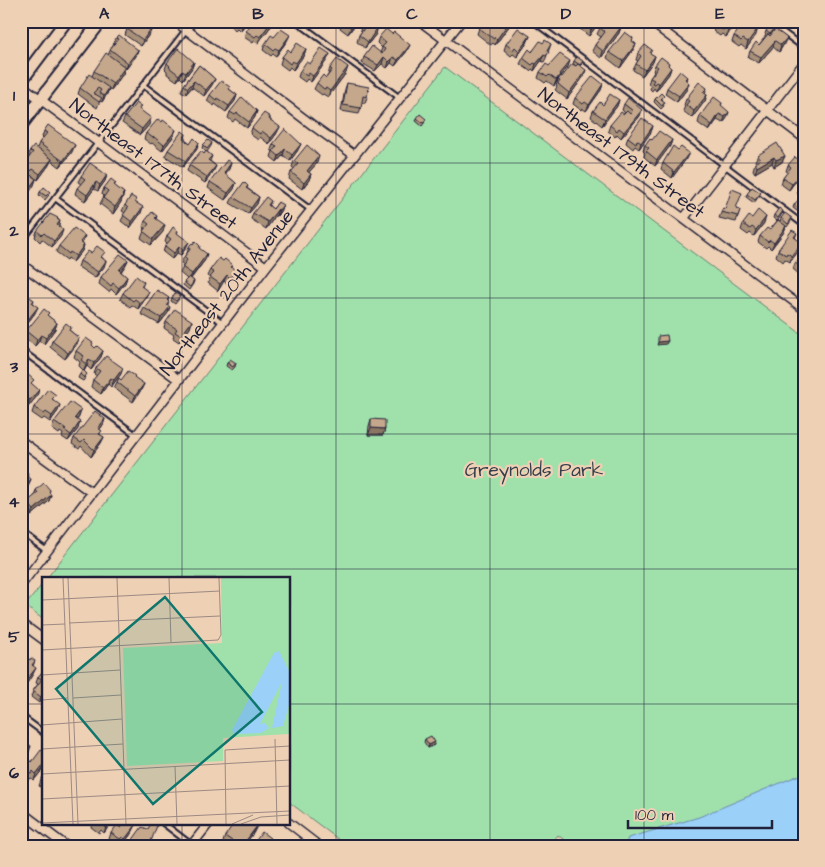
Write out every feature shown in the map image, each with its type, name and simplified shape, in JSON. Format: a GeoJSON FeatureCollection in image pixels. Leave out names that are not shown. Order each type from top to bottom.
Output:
{"type":"FeatureCollection","features":[{"type":"Feature","properties":{"kind":"street"},"geometry":{"type":"LineString","coordinates":[[21,83],[66,21]]}},
{"type":"Feature","properties":{"kind":"street"},"geometry":{"type":"LineString","coordinates":[[21,125],[101,21]]}},
{"type":"Feature","properties":{"kind":"street"},"geometry":{"type":"LineString","coordinates":[[175,21],[354,155]]}},
{"type":"Feature","properties":{"kind":"street","name":"Northeast 179th Street"},"geometry":{"type":"LineString","coordinates":[[420,21],[804,309]]}},
{"type":"Feature","properties":{"kind":"street","name":"Northeast 20th Avenue"},"geometry":{"type":"LineString","coordinates":[[21,586],[266,267],[461,21]]}},
{"type":"Feature","properties":{"kind":"street"},"geometry":{"type":"LineString","coordinates":[[650,21],[804,138]]}},
{"type":"Feature","properties":{"kind":"street"},"geometry":{"type":"LineString","coordinates":[[684,218],[804,63]]}},
{"type":"Feature","properties":{"kind":"street","name":"Northeast 177th Street"},"geometry":{"type":"LineString","coordinates":[[21,83],[266,267]]}},
{"type":"Feature","properties":{"kind":"street"},"geometry":{"type":"LineString","coordinates":[[21,264],[178,380]]}},
{"type":"Feature","properties":{"kind":"street"},"geometry":{"type":"LineString","coordinates":[[21,441],[92,493]]}},
{"type":"Feature","properties":{"kind":"street"},"geometry":{"type":"LineString","coordinates":[[21,623],[42,639]]}},
{"type":"Feature","properties":{"kind":"street"},"geometry":{"type":"LineString","coordinates":[[21,812],[66,846]]}},
{"type":"Feature","properties":{"kind":"street"},"geometry":{"type":"LineString","coordinates":[[192,846],[208,824]]}},
{"type":"Feature","properties":{"kind":"street"},"geometry":{"type":"LineString","coordinates":[[290,824],[319,846]]}},
{"type":"Feature","properties":{"kind":"lane"},"geometry":{"type":"LineString","coordinates":[[21,242],[192,21]]}},
{"type":"Feature","properties":{"kind":"lane"},"geometry":{"type":"LineString","coordinates":[[296,21],[400,98]]}},
{"type":"Feature","properties":{"kind":"lane"},"geometry":{"type":"LineString","coordinates":[[533,21],[804,224]]}},
{"type":"Feature","properties":{"kind":"lane"},"geometry":{"type":"LineString","coordinates":[[768,21],[804,48]]}},
{"type":"Feature","properties":{"kind":"lane"},"geometry":{"type":"LineString","coordinates":[[143,85],[311,210]]}},
{"type":"Feature","properties":{"kind":"lane"},"geometry":{"type":"LineString","coordinates":[[55,198],[223,323]]}},
{"type":"Feature","properties":{"kind":"lane"},"geometry":{"type":"LineString","coordinates":[[21,350],[136,436]]}},
{"type":"Feature","properties":{"kind":"lane"},"geometry":{"type":"LineString","coordinates":[[21,532],[47,552]]}},
{"type":"Feature","properties":{"kind":"lane"},"geometry":{"type":"LineString","coordinates":[[21,716],[42,732]]}},
{"type":"Feature","properties":{"kind":"lane"},"geometry":{"type":"LineString","coordinates":[[164,824],[192,846]]}},
{"type":"Feature","properties":{"kind":"green space","name":"Greynolds Park"},"geometry":{"type":"Polygon","coordinates":[[[445,67],[804,336],[804,846],[572,846],[558,835],[549,846],[347,846],[290,803],[290,577],[48,577],[445,67]]]}},
{"type":"Feature","properties":{"kind":"green space"},"geometry":{"type":"Polygon","coordinates":[[[42,585],[42,619],[25,606],[42,585]]]}},
{"type":"Feature","properties":{"kind":"water"},"geometry":{"type":"Polygon","coordinates":[[[804,773],[804,846],[625,846],[628,838],[699,817],[804,773]]]}},
{"type":"Feature","properties":{"kind":"building"},"geometry":{"type":"Polygon","coordinates":[[[132,21],[145,21],[153,26],[143,40],[127,29],[132,21]]]}},
{"type":"Feature","properties":{"kind":"building"},"geometry":{"type":"Polygon","coordinates":[[[235,21],[245,21],[243,25],[235,21]]]}},
{"type":"Feature","properties":{"kind":"building"},"geometry":{"type":"Polygon","coordinates":[[[259,21],[272,21],[260,37],[257,35],[255,37],[246,31],[252,23],[256,25],[259,21]]]}},
{"type":"Feature","properties":{"kind":"building"},"geometry":{"type":"Polygon","coordinates":[[[343,21],[356,21],[351,28],[343,21]]]}},
{"type":"Feature","properties":{"kind":"building"},"geometry":{"type":"Polygon","coordinates":[[[364,21],[376,21],[375,25],[378,27],[368,42],[359,35],[366,26],[362,24],[364,21]]]}},
{"type":"Feature","properties":{"kind":"building"},"geometry":{"type":"Polygon","coordinates":[[[484,21],[510,21],[497,39],[495,37],[494,39],[479,28],[484,21]]]}},
{"type":"Feature","properties":{"kind":"building"},"geometry":{"type":"Polygon","coordinates":[[[581,21],[598,21],[591,30],[581,21]]]}},
{"type":"Feature","properties":{"kind":"building"},"geometry":{"type":"Polygon","coordinates":[[[605,21],[613,21],[621,27],[603,51],[595,45],[605,32],[600,28],[605,21]]]}},
{"type":"Feature","properties":{"kind":"building"},"geometry":{"type":"Polygon","coordinates":[[[718,21],[735,21],[728,31],[715,25],[718,21]]]}},
{"type":"Feature","properties":{"kind":"building"},"geometry":{"type":"Polygon","coordinates":[[[749,22],[758,28],[748,42],[743,39],[741,41],[734,36],[740,28],[744,30],[749,22]]]}},
{"type":"Feature","properties":{"kind":"building"},"geometry":{"type":"Polygon","coordinates":[[[21,23],[25,31],[21,33],[21,23]]]}},
{"type":"Feature","properties":{"kind":"building"},"geometry":{"type":"Polygon","coordinates":[[[769,26],[774,29],[770,34],[766,31],[769,26]]]}},
{"type":"Feature","properties":{"kind":"building"},"geometry":{"type":"Polygon","coordinates":[[[518,28],[530,36],[519,51],[515,47],[513,50],[506,44],[518,28]]]}},
{"type":"Feature","properties":{"kind":"building"},"geometry":{"type":"Polygon","coordinates":[[[281,29],[290,35],[279,50],[275,48],[273,50],[265,44],[271,35],[274,37],[281,29]]]}},
{"type":"Feature","properties":{"kind":"building"},"geometry":{"type":"Polygon","coordinates":[[[386,29],[392,34],[394,32],[410,45],[398,60],[393,57],[389,62],[384,57],[378,65],[364,57],[372,46],[382,54],[385,49],[382,47],[386,43],[379,37],[386,29]]]}},
{"type":"Feature","properties":{"kind":"building"},"geometry":{"type":"Polygon","coordinates":[[[775,29],[787,38],[781,45],[775,41],[761,57],[750,51],[756,42],[759,45],[775,29]]]}},
{"type":"Feature","properties":{"kind":"building"},"geometry":{"type":"Polygon","coordinates":[[[625,32],[633,38],[632,41],[636,44],[623,61],[609,52],[625,32]]]}},
{"type":"Feature","properties":{"kind":"building"},"geometry":{"type":"Polygon","coordinates":[[[119,35],[138,50],[128,63],[110,49],[119,35]]]}},
{"type":"Feature","properties":{"kind":"building"},"geometry":{"type":"Polygon","coordinates":[[[545,40],[551,44],[546,56],[544,55],[536,64],[532,65],[523,58],[529,49],[532,52],[540,41],[543,43],[545,40]]]}},
{"type":"Feature","properties":{"kind":"building"},"geometry":{"type":"Polygon","coordinates":[[[297,43],[306,49],[296,63],[292,61],[290,64],[282,57],[288,49],[291,52],[297,43]]]}},
{"type":"Feature","properties":{"kind":"building"},"geometry":{"type":"Polygon","coordinates":[[[645,45],[652,50],[650,53],[655,56],[645,70],[636,64],[641,56],[638,53],[645,45]]]}},
{"type":"Feature","properties":{"kind":"building"},"geometry":{"type":"Polygon","coordinates":[[[178,48],[194,62],[186,73],[182,71],[179,75],[167,63],[178,48]]]}},
{"type":"Feature","properties":{"kind":"building"},"geometry":{"type":"Polygon","coordinates":[[[321,48],[330,54],[313,76],[309,73],[307,76],[300,71],[306,62],[310,64],[321,48]]]}},
{"type":"Feature","properties":{"kind":"building"},"geometry":{"type":"Polygon","coordinates":[[[106,53],[125,67],[113,84],[94,71],[106,53]]]}},
{"type":"Feature","properties":{"kind":"building"},"geometry":{"type":"Polygon","coordinates":[[[560,54],[570,61],[556,80],[540,72],[546,64],[549,66],[560,54]]]}},
{"type":"Feature","properties":{"kind":"building"},"geometry":{"type":"Polygon","coordinates":[[[577,57],[583,61],[580,65],[574,61],[577,57]]]}},
{"type":"Feature","properties":{"kind":"building"},"geometry":{"type":"Polygon","coordinates":[[[661,57],[669,63],[668,65],[671,68],[659,84],[656,82],[654,84],[652,83],[654,80],[650,78],[658,67],[655,65],[661,57]]]}},
{"type":"Feature","properties":{"kind":"building"},"geometry":{"type":"Polygon","coordinates":[[[337,59],[348,67],[330,91],[317,83],[323,75],[326,78],[332,70],[330,68],[337,59]]]}},
{"type":"Feature","properties":{"kind":"building"},"geometry":{"type":"Polygon","coordinates":[[[572,64],[576,66],[578,64],[586,70],[569,93],[558,84],[560,81],[558,80],[572,64]]]}},
{"type":"Feature","properties":{"kind":"building"},"geometry":{"type":"Polygon","coordinates":[[[199,65],[215,79],[206,90],[194,81],[188,88],[184,85],[199,65]]]}},
{"type":"Feature","properties":{"kind":"building"},"geometry":{"type":"Polygon","coordinates":[[[680,71],[687,77],[685,79],[689,83],[679,96],[667,88],[680,71]]]}},
{"type":"Feature","properties":{"kind":"building"},"geometry":{"type":"Polygon","coordinates":[[[89,74],[109,88],[104,96],[99,93],[101,90],[98,88],[93,93],[102,98],[99,102],[80,88],[89,74]]]}},
{"type":"Feature","properties":{"kind":"building"},"geometry":{"type":"Polygon","coordinates":[[[593,76],[603,84],[589,105],[585,102],[583,104],[575,98],[593,76]]]}},
{"type":"Feature","properties":{"kind":"building"},"geometry":{"type":"Polygon","coordinates":[[[221,81],[237,95],[229,106],[210,95],[221,81]]]}},
{"type":"Feature","properties":{"kind":"building"},"geometry":{"type":"Polygon","coordinates":[[[699,82],[707,88],[703,92],[707,95],[694,111],[686,105],[689,101],[686,99],[699,82]]]}},
{"type":"Feature","properties":{"kind":"building"},"geometry":{"type":"Polygon","coordinates":[[[347,83],[369,87],[367,97],[363,96],[361,108],[343,105],[347,83]]]}},
{"type":"Feature","properties":{"kind":"building"},"geometry":{"type":"Polygon","coordinates":[[[661,93],[664,96],[661,99],[665,102],[662,106],[655,99],[661,93]]]}},
{"type":"Feature","properties":{"kind":"building"},"geometry":{"type":"Polygon","coordinates":[[[610,94],[619,100],[605,119],[593,111],[600,102],[603,105],[610,94]]]}},
{"type":"Feature","properties":{"kind":"building"},"geometry":{"type":"Polygon","coordinates":[[[242,97],[257,111],[249,122],[237,113],[235,115],[230,112],[242,97]]]}},
{"type":"Feature","properties":{"kind":"building"},"geometry":{"type":"Polygon","coordinates":[[[714,97],[729,112],[725,117],[719,114],[712,125],[700,116],[714,97]]]}},
{"type":"Feature","properties":{"kind":"building"},"geometry":{"type":"Polygon","coordinates":[[[628,98],[642,110],[624,132],[619,128],[617,131],[610,125],[621,112],[624,114],[627,111],[630,114],[633,111],[624,104],[628,98]]]}},
{"type":"Feature","properties":{"kind":"building"},"geometry":{"type":"Polygon","coordinates":[[[136,103],[141,106],[139,109],[151,118],[142,129],[125,117],[136,103]]]}},
{"type":"Feature","properties":{"kind":"building"},"geometry":{"type":"Polygon","coordinates":[[[264,113],[280,127],[271,138],[262,131],[260,134],[252,128],[264,113]]]}},
{"type":"Feature","properties":{"kind":"building"},"geometry":{"type":"Polygon","coordinates":[[[420,114],[426,119],[423,123],[417,118],[420,114]]]}},
{"type":"Feature","properties":{"kind":"building"},"geometry":{"type":"Polygon","coordinates":[[[642,118],[653,126],[641,143],[637,140],[636,143],[628,137],[642,118]]]}},
{"type":"Feature","properties":{"kind":"building"},"geometry":{"type":"Polygon","coordinates":[[[158,119],[162,122],[163,120],[176,130],[164,145],[146,133],[158,119]]]}},
{"type":"Feature","properties":{"kind":"building"},"geometry":{"type":"Polygon","coordinates":[[[48,125],[75,145],[63,161],[39,143],[47,133],[44,131],[48,125]]]}},
{"type":"Feature","properties":{"kind":"building"},"geometry":{"type":"Polygon","coordinates":[[[285,129],[301,144],[292,155],[285,149],[279,156],[273,151],[277,146],[273,144],[285,129]]]}},
{"type":"Feature","properties":{"kind":"building"},"geometry":{"type":"Polygon","coordinates":[[[182,131],[186,134],[183,139],[190,144],[194,138],[199,143],[186,161],[168,150],[182,131]]]}},
{"type":"Feature","properties":{"kind":"building"},"geometry":{"type":"Polygon","coordinates":[[[659,131],[672,140],[657,160],[646,151],[649,148],[645,145],[659,131]]]}},
{"type":"Feature","properties":{"kind":"building"},"geometry":{"type":"Polygon","coordinates":[[[208,140],[212,143],[207,149],[203,145],[208,140]]]}},
{"type":"Feature","properties":{"kind":"building"},"geometry":{"type":"Polygon","coordinates":[[[777,143],[785,156],[776,160],[774,157],[757,167],[755,163],[760,160],[758,155],[777,143]]]}},
{"type":"Feature","properties":{"kind":"building"},"geometry":{"type":"Polygon","coordinates":[[[307,145],[319,156],[307,171],[311,174],[304,183],[291,172],[298,164],[294,161],[307,145]]]}},
{"type":"Feature","properties":{"kind":"building"},"geometry":{"type":"Polygon","coordinates":[[[34,146],[52,159],[40,174],[33,169],[31,171],[25,163],[33,152],[30,151],[34,146]]]}},
{"type":"Feature","properties":{"kind":"building"},"geometry":{"type":"Polygon","coordinates":[[[673,146],[678,150],[681,147],[689,153],[674,172],[663,163],[673,146]]]}},
{"type":"Feature","properties":{"kind":"building"},"geometry":{"type":"Polygon","coordinates":[[[201,151],[204,154],[206,151],[212,156],[208,160],[216,166],[207,177],[189,165],[201,151]]]}},
{"type":"Feature","properties":{"kind":"building"},"geometry":{"type":"Polygon","coordinates":[[[795,157],[802,162],[800,165],[804,168],[792,184],[783,178],[791,167],[788,165],[795,157]]]}},
{"type":"Feature","properties":{"kind":"building"},"geometry":{"type":"Polygon","coordinates":[[[227,160],[231,163],[224,173],[236,183],[228,193],[210,182],[227,160]]]}},
{"type":"Feature","properties":{"kind":"building"},"geometry":{"type":"Polygon","coordinates":[[[90,163],[107,175],[100,185],[96,182],[87,195],[77,188],[85,179],[81,176],[90,163]]]}},
{"type":"Feature","properties":{"kind":"building"},"geometry":{"type":"Polygon","coordinates":[[[21,168],[36,179],[30,187],[26,184],[21,191],[21,168]]]}},
{"type":"Feature","properties":{"kind":"building"},"geometry":{"type":"Polygon","coordinates":[[[111,179],[116,183],[114,185],[124,193],[115,207],[103,198],[108,191],[104,188],[111,179]]]}},
{"type":"Feature","properties":{"kind":"building"},"geometry":{"type":"Polygon","coordinates":[[[804,181],[804,190],[800,187],[804,181]]]}},
{"type":"Feature","properties":{"kind":"building"},"geometry":{"type":"Polygon","coordinates":[[[244,182],[248,186],[246,188],[259,197],[251,208],[233,197],[244,182]]]}},
{"type":"Feature","properties":{"kind":"building"},"geometry":{"type":"Polygon","coordinates":[[[44,187],[50,192],[46,196],[40,192],[44,187]]]}},
{"type":"Feature","properties":{"kind":"building"},"geometry":{"type":"Polygon","coordinates":[[[752,187],[761,193],[755,200],[747,194],[752,187]]]}},
{"type":"Feature","properties":{"kind":"building"},"geometry":{"type":"Polygon","coordinates":[[[732,189],[742,193],[736,208],[740,210],[738,216],[721,212],[723,208],[725,209],[732,189]]]}},
{"type":"Feature","properties":{"kind":"building"},"geometry":{"type":"Polygon","coordinates":[[[131,196],[136,199],[135,202],[143,207],[132,222],[123,215],[128,208],[125,205],[131,196]]]}},
{"type":"Feature","properties":{"kind":"building"},"geometry":{"type":"Polygon","coordinates":[[[266,197],[271,201],[268,205],[273,209],[278,202],[283,205],[268,222],[253,213],[266,197]]]}},
{"type":"Feature","properties":{"kind":"building"},"geometry":{"type":"Polygon","coordinates":[[[798,200],[804,204],[802,211],[794,205],[798,200]]]}},
{"type":"Feature","properties":{"kind":"building"},"geometry":{"type":"Polygon","coordinates":[[[779,208],[783,211],[778,218],[774,215],[779,208]]]}},
{"type":"Feature","properties":{"kind":"building"},"geometry":{"type":"Polygon","coordinates":[[[758,210],[766,217],[756,230],[752,227],[750,229],[743,224],[749,216],[752,218],[758,210]]]}},
{"type":"Feature","properties":{"kind":"building"},"geometry":{"type":"Polygon","coordinates":[[[152,212],[157,216],[155,218],[165,225],[153,239],[143,231],[149,224],[145,221],[152,212]]]}},
{"type":"Feature","properties":{"kind":"building"},"geometry":{"type":"Polygon","coordinates":[[[785,213],[792,218],[788,224],[781,218],[785,213]]]}},
{"type":"Feature","properties":{"kind":"building"},"geometry":{"type":"Polygon","coordinates":[[[50,214],[58,218],[60,221],[57,225],[63,230],[54,241],[44,233],[42,235],[37,231],[50,214]]]}},
{"type":"Feature","properties":{"kind":"building"},"geometry":{"type":"Polygon","coordinates":[[[778,220],[786,226],[774,243],[770,240],[768,242],[760,236],[767,228],[770,230],[778,220]]]}},
{"type":"Feature","properties":{"kind":"building"},"geometry":{"type":"Polygon","coordinates":[[[173,227],[178,231],[177,233],[189,242],[183,249],[179,247],[174,253],[165,246],[171,239],[167,236],[173,227]]]}},
{"type":"Feature","properties":{"kind":"building"},"geometry":{"type":"Polygon","coordinates":[[[74,228],[85,236],[80,242],[84,245],[76,256],[70,252],[69,254],[59,246],[74,228]]]}},
{"type":"Feature","properties":{"kind":"building"},"geometry":{"type":"Polygon","coordinates":[[[792,230],[797,233],[794,237],[802,243],[792,256],[778,250],[792,230]]]}},
{"type":"Feature","properties":{"kind":"building"},"geometry":{"type":"Polygon","coordinates":[[[195,241],[200,246],[199,248],[207,254],[192,274],[182,267],[187,260],[184,257],[191,248],[189,247],[190,245],[195,241]]]}},
{"type":"Feature","properties":{"kind":"building"},"geometry":{"type":"Polygon","coordinates":[[[97,246],[105,252],[101,257],[106,261],[98,272],[80,261],[88,251],[91,253],[97,246]]]}},
{"type":"Feature","properties":{"kind":"building"},"geometry":{"type":"Polygon","coordinates":[[[120,254],[128,260],[119,270],[127,277],[119,288],[113,283],[111,286],[101,277],[120,254]]]}},
{"type":"Feature","properties":{"kind":"building"},"geometry":{"type":"Polygon","coordinates":[[[802,255],[804,256],[804,269],[795,263],[802,255]]]}},
{"type":"Feature","properties":{"kind":"building"},"geometry":{"type":"Polygon","coordinates":[[[219,258],[223,261],[225,259],[236,270],[230,278],[227,275],[220,284],[210,277],[214,273],[210,270],[219,258]]]}},
{"type":"Feature","properties":{"kind":"building"},"geometry":{"type":"Polygon","coordinates":[[[136,276],[144,282],[141,286],[149,292],[140,303],[135,299],[133,301],[123,293],[136,276]]]}},
{"type":"Feature","properties":{"kind":"building"},"geometry":{"type":"Polygon","coordinates":[[[189,277],[194,281],[190,287],[184,282],[189,277]]]}},
{"type":"Feature","properties":{"kind":"building"},"geometry":{"type":"Polygon","coordinates":[[[157,290],[169,298],[167,305],[170,307],[161,318],[144,308],[157,290]]]}},
{"type":"Feature","properties":{"kind":"building"},"geometry":{"type":"Polygon","coordinates":[[[23,292],[34,300],[32,303],[38,307],[26,322],[21,319],[21,295],[23,292]]]}},
{"type":"Feature","properties":{"kind":"building"},"geometry":{"type":"Polygon","coordinates":[[[175,293],[180,296],[176,301],[172,298],[175,293]]]}},
{"type":"Feature","properties":{"kind":"building"},"geometry":{"type":"Polygon","coordinates":[[[44,309],[49,313],[47,315],[57,323],[46,338],[41,335],[37,340],[26,331],[44,309]]]}},
{"type":"Feature","properties":{"kind":"building"},"geometry":{"type":"Polygon","coordinates":[[[175,309],[192,321],[181,336],[175,332],[177,329],[166,322],[175,309]]]}},
{"type":"Feature","properties":{"kind":"building"},"geometry":{"type":"Polygon","coordinates":[[[66,323],[71,327],[69,330],[79,338],[68,353],[52,341],[66,323]]]}},
{"type":"Feature","properties":{"kind":"building"},"geometry":{"type":"Polygon","coordinates":[[[667,335],[668,341],[658,342],[658,336],[667,335]]]}},
{"type":"Feature","properties":{"kind":"building"},"geometry":{"type":"Polygon","coordinates":[[[86,338],[93,343],[92,345],[95,348],[97,346],[103,351],[94,363],[89,360],[86,364],[81,360],[84,356],[76,351],[86,338]]]}},
{"type":"Feature","properties":{"kind":"building"},"geometry":{"type":"Polygon","coordinates":[[[106,356],[123,368],[114,380],[111,378],[103,388],[93,380],[100,371],[96,368],[106,356]]]}},
{"type":"Feature","properties":{"kind":"building"},"geometry":{"type":"Polygon","coordinates":[[[230,359],[236,363],[233,367],[227,363],[230,359]]]}},
{"type":"Feature","properties":{"kind":"building"},"geometry":{"type":"Polygon","coordinates":[[[83,370],[87,374],[84,378],[80,374],[83,370]]]}},
{"type":"Feature","properties":{"kind":"building"},"geometry":{"type":"Polygon","coordinates":[[[128,371],[144,384],[135,396],[117,382],[128,371]]]}},
{"type":"Feature","properties":{"kind":"building"},"geometry":{"type":"Polygon","coordinates":[[[26,373],[34,380],[31,383],[39,390],[30,400],[21,393],[21,380],[26,373]]]}},
{"type":"Feature","properties":{"kind":"building"},"geometry":{"type":"Polygon","coordinates":[[[48,389],[56,395],[52,399],[60,405],[52,416],[46,412],[44,414],[34,407],[48,389]]]}},
{"type":"Feature","properties":{"kind":"building"},"geometry":{"type":"Polygon","coordinates":[[[70,402],[81,410],[75,418],[80,422],[71,435],[64,430],[66,429],[54,422],[70,402]]]}},
{"type":"Feature","properties":{"kind":"building"},"geometry":{"type":"Polygon","coordinates":[[[95,411],[105,419],[98,428],[102,431],[99,434],[104,437],[94,450],[84,440],[81,443],[74,438],[95,411]]]}},
{"type":"Feature","properties":{"kind":"building"},"geometry":{"type":"Polygon","coordinates":[[[371,419],[385,420],[385,429],[371,428],[371,419]]]}},
{"type":"Feature","properties":{"kind":"building"},"geometry":{"type":"Polygon","coordinates":[[[21,468],[28,473],[27,476],[31,479],[21,492],[21,468]]]}},
{"type":"Feature","properties":{"kind":"building"},"geometry":{"type":"Polygon","coordinates":[[[44,483],[50,490],[51,495],[34,510],[27,502],[38,493],[36,490],[44,483]]]}},
{"type":"Feature","properties":{"kind":"building"},"geometry":{"type":"Polygon","coordinates":[[[26,657],[35,661],[32,665],[36,668],[25,682],[21,680],[21,670],[23,667],[21,664],[26,657]]]}},
{"type":"Feature","properties":{"kind":"building"},"geometry":{"type":"Polygon","coordinates":[[[42,679],[41,697],[33,691],[42,679]]]}},
{"type":"Feature","properties":{"kind":"building"},"geometry":{"type":"Polygon","coordinates":[[[431,736],[435,742],[429,745],[425,739],[431,736]]]}},
{"type":"Feature","properties":{"kind":"building"},"geometry":{"type":"Polygon","coordinates":[[[22,739],[31,746],[21,758],[21,741],[22,739]]]}},
{"type":"Feature","properties":{"kind":"building"},"geometry":{"type":"Polygon","coordinates":[[[42,751],[42,766],[36,774],[33,771],[31,774],[22,769],[29,759],[32,762],[42,751]]]}},
{"type":"Feature","properties":{"kind":"building"},"geometry":{"type":"Polygon","coordinates":[[[122,824],[136,825],[125,839],[122,837],[120,839],[111,833],[117,825],[121,828],[123,825],[122,824]]]}},
{"type":"Feature","properties":{"kind":"building"},"geometry":{"type":"Polygon","coordinates":[[[150,824],[158,824],[150,844],[153,846],[129,845],[142,827],[148,829],[150,824]]]}},
{"type":"Feature","properties":{"kind":"building"},"geometry":{"type":"Polygon","coordinates":[[[233,824],[254,824],[257,826],[242,846],[239,846],[225,836],[233,824]]]}},
{"type":"Feature","properties":{"kind":"building"},"geometry":{"type":"Polygon","coordinates":[[[262,832],[270,838],[268,841],[272,844],[271,846],[252,846],[262,832]]]}},
{"type":"Feature","properties":{"kind":"building"},"geometry":{"type":"Polygon","coordinates":[[[22,840],[29,846],[21,846],[22,840]]]}}]}
